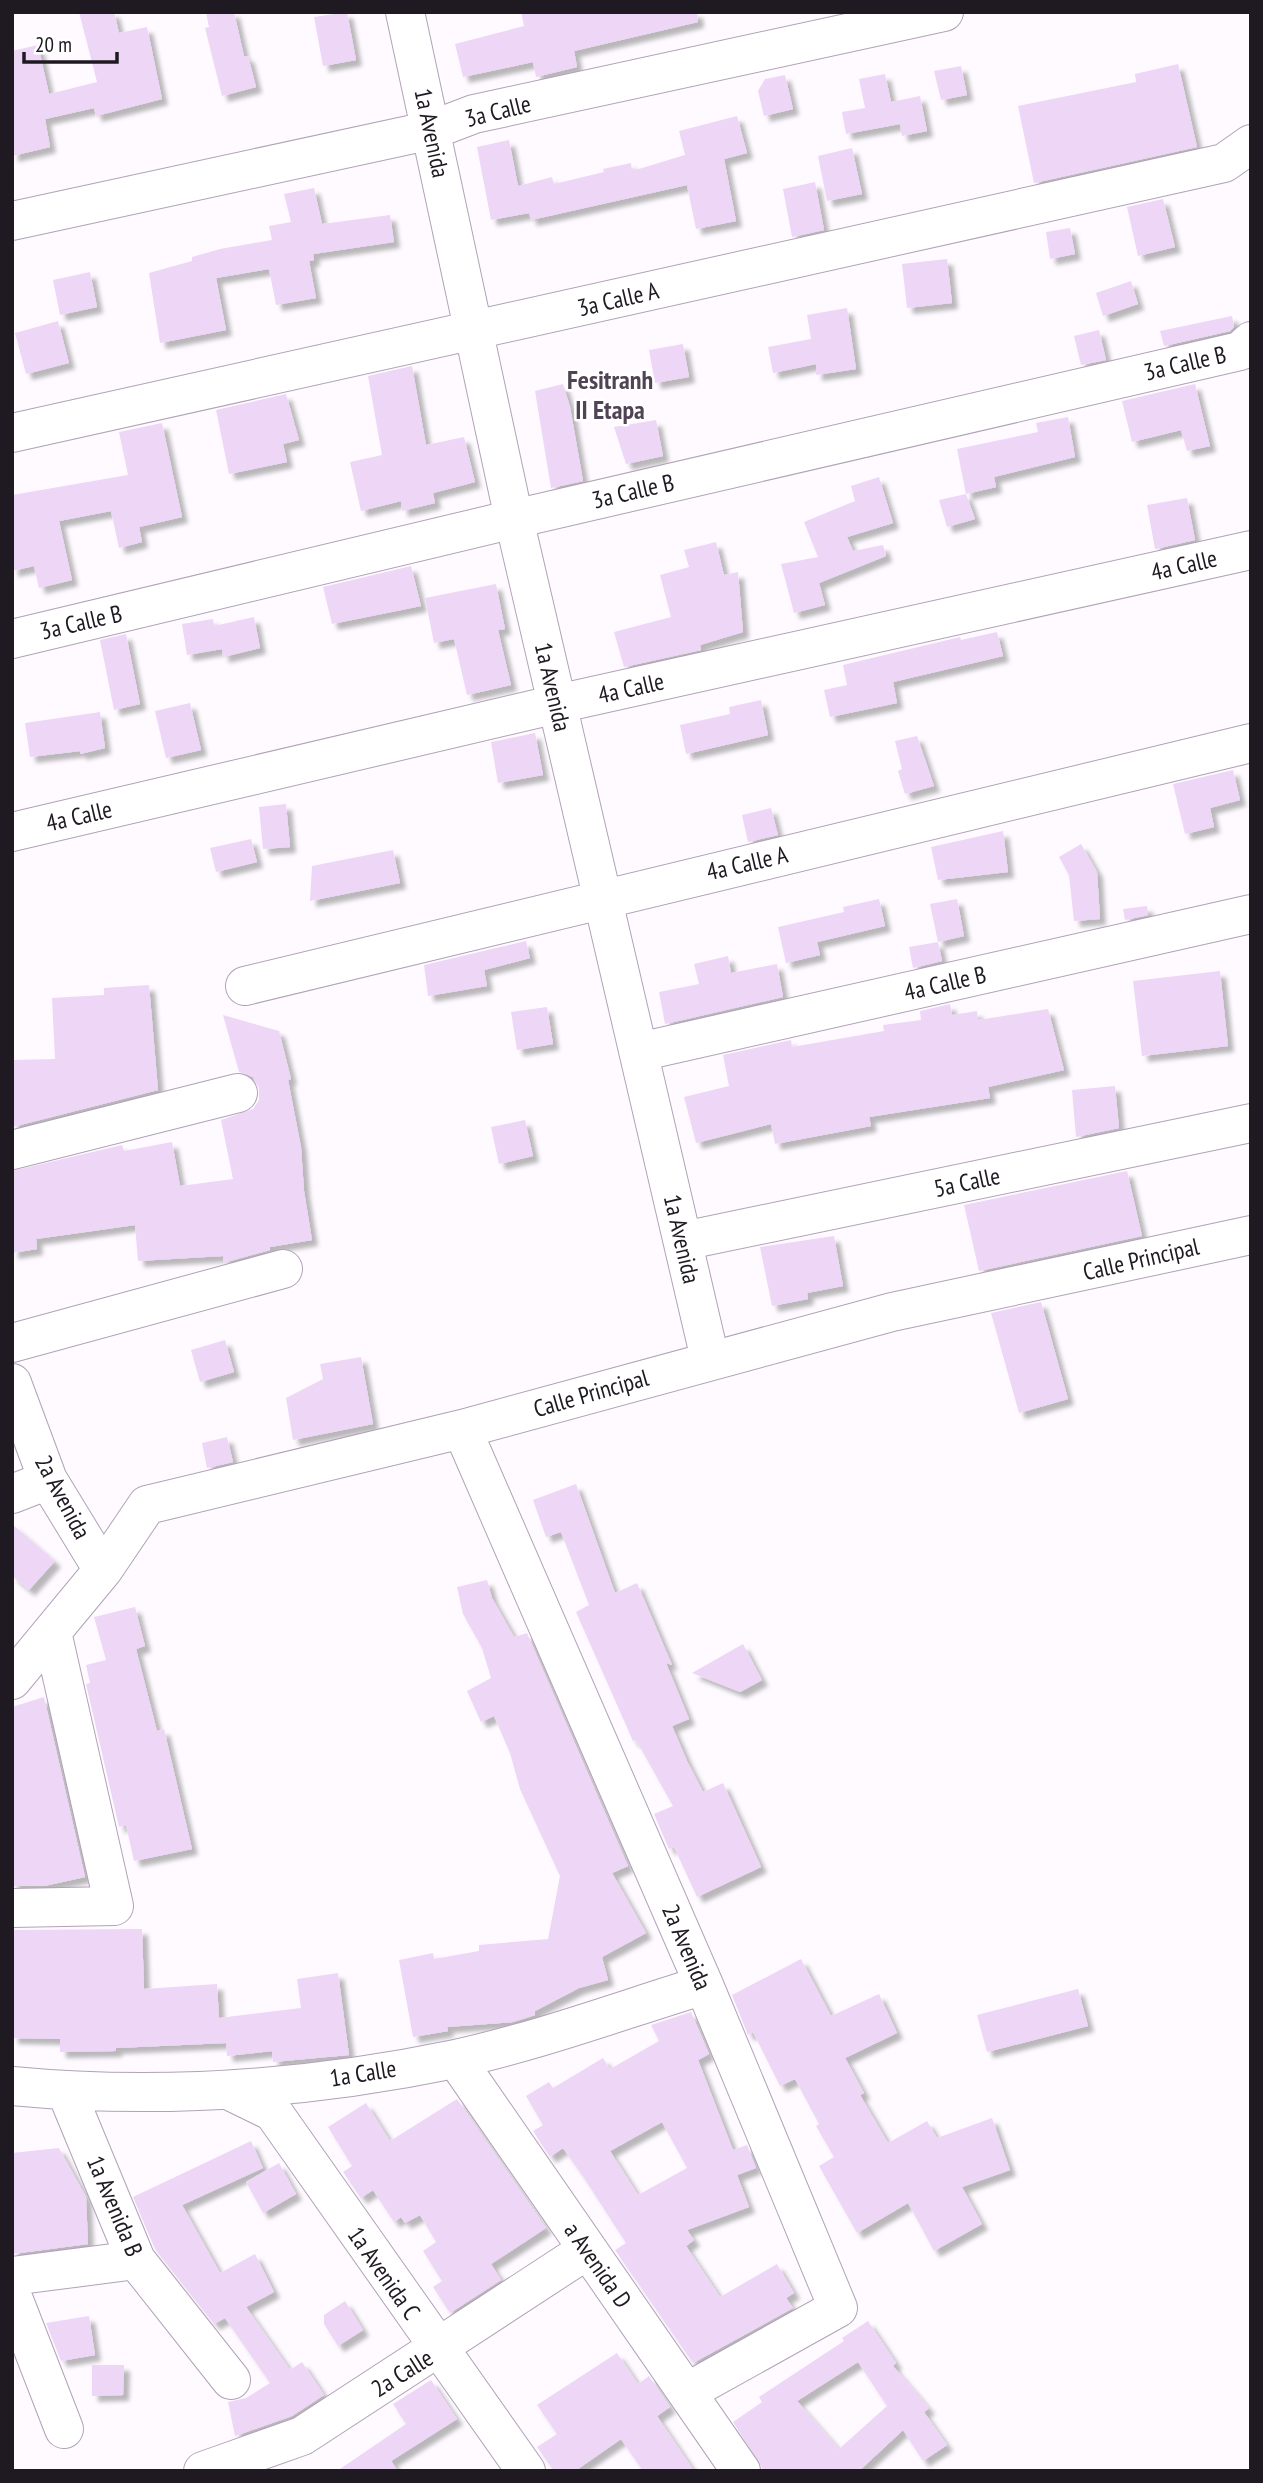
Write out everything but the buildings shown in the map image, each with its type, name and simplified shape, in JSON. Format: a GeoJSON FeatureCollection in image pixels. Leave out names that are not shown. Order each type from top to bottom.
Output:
{"type":"FeatureCollection","features":[{"type":"Feature","properties":{"kind":"street","name":"1a Avenida"},"geometry":{"type":"LineString","coordinates":[[405,12],[514,519],[710,1359]]}},
{"type":"Feature","properties":{"kind":"street","name":"3a Calle"},"geometry":{"type":"LineString","coordinates":[[12,221],[432,130],[474,114],[944,12]]}},
{"type":"Feature","properties":{"kind":"street","name":"3a Calle A"},"geometry":{"type":"LineString","coordinates":[[12,433],[474,331],[1237,154]]}},
{"type":"Feature","properties":{"kind":"street","name":"3a Calle B"},"geometry":{"type":"LineString","coordinates":[[12,639],[514,519],[1240,351],[1251,341]]}},
{"type":"Feature","properties":{"kind":"street","name":"4a Calle"},"geometry":{"type":"LineString","coordinates":[[12,832],[557,704],[1251,550]]}},
{"type":"Feature","properties":{"kind":"street","name":"4a Calle A"},"geometry":{"type":"LineString","coordinates":[[245,986],[602,897],[1251,743]]}},
{"type":"Feature","properties":{"kind":"street","name":"4a Calle B"},"geometry":{"type":"LineString","coordinates":[[639,1052],[1251,914]]}},
{"type":"Feature","properties":{"kind":"street"},"geometry":{"type":"LineString","coordinates":[[12,1150],[238,1093]]}},
{"type":"Feature","properties":{"kind":"street","name":"5a Calle"},"geometry":{"type":"LineString","coordinates":[[683,1241],[1251,1123]]}},
{"type":"Feature","properties":{"kind":"street","name":"Calle Principal"},"geometry":{"type":"LineString","coordinates":[[12,1680],[103,1570],[147,1505],[462,1429],[710,1359],[891,1312],[1251,1235]]}},
{"type":"Feature","properties":{"kind":"street"},"geometry":{"type":"LineString","coordinates":[[12,1343],[283,1269]]}},
{"type":"Feature","properties":{"kind":"street","name":"2a Avenida"},"geometry":{"type":"LineString","coordinates":[[12,1383],[48,1480],[103,1570]]}},
{"type":"Feature","properties":{"kind":"street","name":"2a Avenida"},"geometry":{"type":"LineString","coordinates":[[462,1429],[704,1985],[838,2308],[687,2392]]}},
{"type":"Feature","properties":{"kind":"street"},"geometry":{"type":"LineString","coordinates":[[12,1494],[48,1480]]}},
{"type":"Feature","properties":{"kind":"street"},"geometry":{"type":"LineString","coordinates":[[12,1908],[114,1906],[52,1632]]}},
{"type":"Feature","properties":{"kind":"street","name":"1a Calle"},"geometry":{"type":"LineString","coordinates":[[282,2098],[456,2059],[704,1985]]}},
{"type":"Feature","properties":{"kind":"street","name":"a Avenida D"},"geometry":{"type":"LineString","coordinates":[[456,2059],[741,2471]]}},
{"type":"Feature","properties":{"kind":"street"},"geometry":{"type":"LineString","coordinates":[[12,2086],[66,2091]]}},
{"type":"Feature","properties":{"kind":"street","name":"1a Avenida C"},"geometry":{"type":"LineString","coordinates":[[66,2091],[230,2091],[282,2098],[438,2350],[526,2471]]}},
{"type":"Feature","properties":{"kind":"street","name":"1a Avenida B"},"geometry":{"type":"LineString","coordinates":[[66,2091],[136,2260],[231,2380]]}},
{"type":"Feature","properties":{"kind":"street","name":"2a Calle"},"geometry":{"type":"LineString","coordinates":[[210,2470],[302,2436],[438,2350],[587,2250]]}},
{"type":"Feature","properties":{"kind":"street"},"geometry":{"type":"LineString","coordinates":[[12,2276],[136,2260]]}},
{"type":"Feature","properties":{"kind":"street"},"geometry":{"type":"LineString","coordinates":[[12,2295],[64,2429]]}},
{"type":"Feature","properties":{"kind":"district","name":"Fesitranh II Etapa"},"geometry":{"type":"Point","coordinates":[610,394]}}]}
